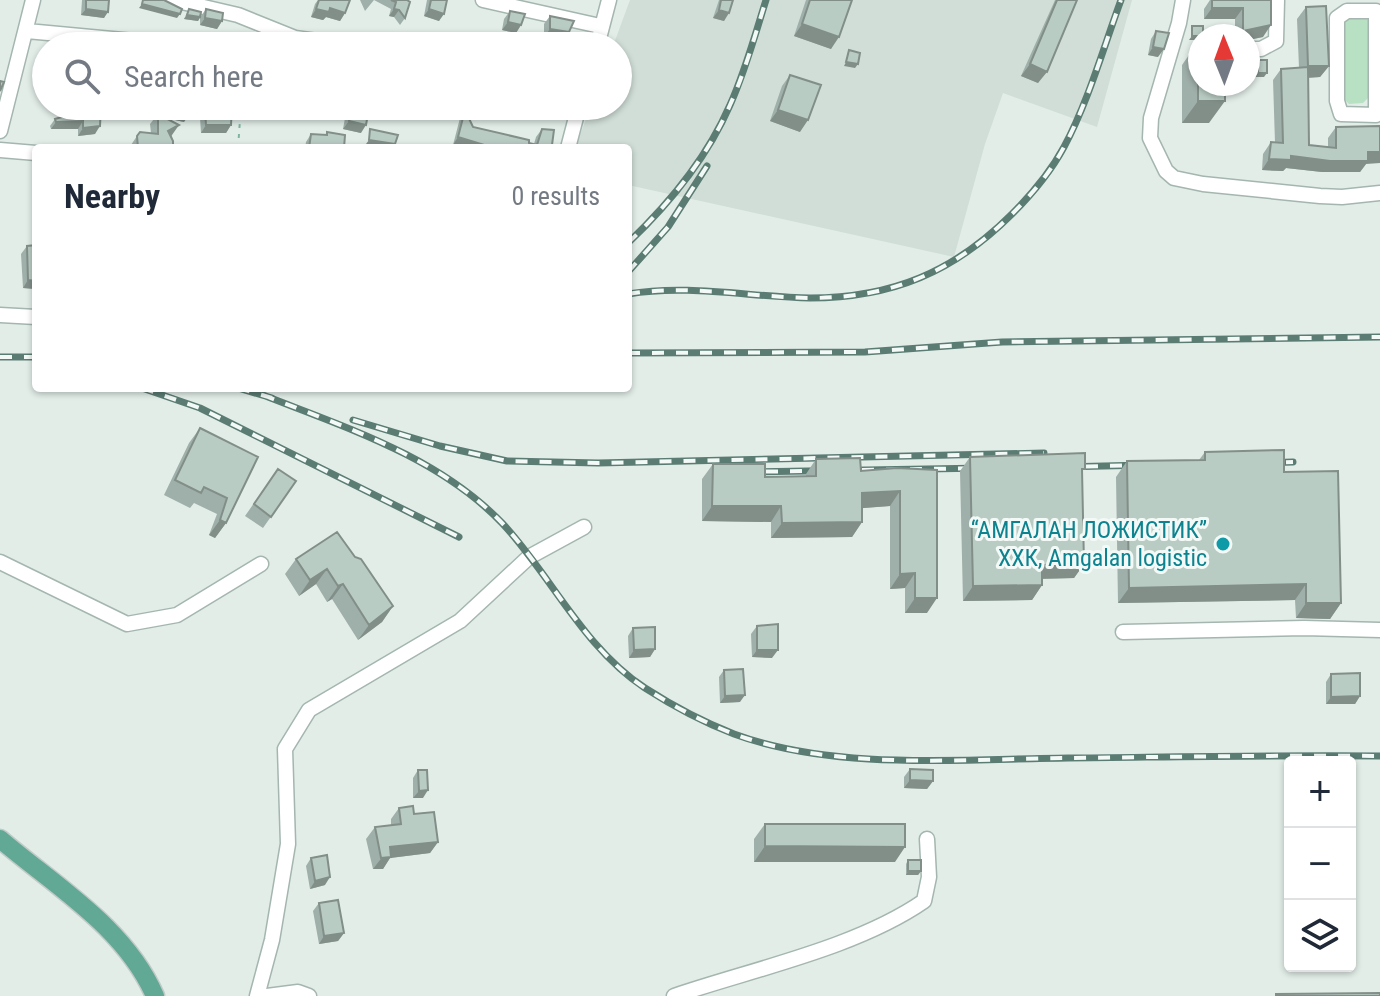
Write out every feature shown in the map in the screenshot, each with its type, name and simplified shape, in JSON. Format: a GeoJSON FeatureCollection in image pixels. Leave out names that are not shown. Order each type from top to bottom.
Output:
{"type":"FeatureCollection","features":[{"type":"Feature","properties":{"kind":"main road"},"geometry":{"type":"LineString","coordinates":[[0,839],[117,938],[138,964],[155,996]]}},
{"type":"Feature","properties":{"kind":"street"},"geometry":{"type":"LineString","coordinates":[[0,131],[33,0]]}},
{"type":"Feature","properties":{"kind":"street"},"geometry":{"type":"LineString","coordinates":[[173,0],[238,15],[280,32]]}},
{"type":"Feature","properties":{"kind":"street"},"geometry":{"type":"LineString","coordinates":[[483,0],[600,26]]}},
{"type":"Feature","properties":{"kind":"street"},"geometry":{"type":"LineString","coordinates":[[599,32],[609,0]]}},
{"type":"Feature","properties":{"kind":"street"},"geometry":{"type":"LineString","coordinates":[[1183,0],[1151,118],[1150,138],[1166,171],[1174,178],[1203,184],[1320,196],[1380,193]]}},
{"type":"Feature","properties":{"kind":"street"},"geometry":{"type":"LineString","coordinates":[[1260,49],[1276,41],[1277,0]]}},
{"type":"Feature","properties":{"kind":"street"},"geometry":{"type":"LineString","coordinates":[[1347,11],[1376,11],[1378,26],[1376,115],[1341,114],[1337,101],[1337,18],[1347,11]]}},
{"type":"Feature","properties":{"kind":"street"},"geometry":{"type":"LineString","coordinates":[[27,31],[38,32]]}},
{"type":"Feature","properties":{"kind":"street"},"geometry":{"type":"LineString","coordinates":[[569,144],[575,120]]}},
{"type":"Feature","properties":{"kind":"street"},"geometry":{"type":"LineString","coordinates":[[0,150],[32,153]]}},
{"type":"Feature","properties":{"kind":"street"},"geometry":{"type":"LineString","coordinates":[[0,315],[32,317]]}},
{"type":"Feature","properties":{"kind":"street"},"geometry":{"type":"LineString","coordinates":[[257,996],[272,940],[288,844],[285,749],[309,710],[460,621],[529,557],[584,527]]}},
{"type":"Feature","properties":{"kind":"street"},"geometry":{"type":"LineString","coordinates":[[0,562],[127,624],[177,615],[261,564]]}},
{"type":"Feature","properties":{"kind":"street"},"geometry":{"type":"LineString","coordinates":[[1123,632],[1304,628],[1380,630]]}},
{"type":"Feature","properties":{"kind":"street"},"geometry":{"type":"LineString","coordinates":[[674,996],[817,950],[900,918],[924,901],[929,877],[927,839]]}},
{"type":"Feature","properties":{"kind":"street"},"geometry":{"type":"LineString","coordinates":[[267,996],[298,992],[309,996]]}},
{"type":"Feature","properties":{"kind":"path"},"geometry":{"type":"LineString","coordinates":[[238,144],[240,120]]}},
{"type":"Feature","properties":{"kind":"shaded area"},"geometry":{"type":"Polygon","coordinates":[[[630,0],[1132,0],[1097,127],[1003,93],[985,144],[954,257],[632,186],[632,144],[577,144],[586,120],[632,120],[632,32],[618,32],[630,0]]]}},
{"type":"Feature","properties":{"kind":"green space"},"geometry":{"type":"Polygon","coordinates":[[[1347,18],[1367,18],[1369,22],[1368,98],[1363,103],[1349,104],[1345,100],[1344,22],[1347,18]]]}},
{"type":"Feature","properties":{"kind":"building"},"geometry":{"type":"Polygon","coordinates":[[[86,0],[109,0],[108,12],[86,9],[86,0]]]}},
{"type":"Feature","properties":{"kind":"building"},"geometry":{"type":"Polygon","coordinates":[[[143,0],[164,0],[182,9],[180,14],[142,4],[143,0]]]}},
{"type":"Feature","properties":{"kind":"building"},"geometry":{"type":"Polygon","coordinates":[[[319,0],[350,0],[345,13],[330,8],[329,12],[316,9],[319,0]]]}},
{"type":"Feature","properties":{"kind":"building"},"geometry":{"type":"Polygon","coordinates":[[[391,0],[410,2],[405,18],[394,9],[396,2],[391,0]]]}},
{"type":"Feature","properties":{"kind":"building"},"geometry":{"type":"Polygon","coordinates":[[[431,0],[447,0],[444,14],[429,9],[431,0]]]}},
{"type":"Feature","properties":{"kind":"building"},"geometry":{"type":"Polygon","coordinates":[[[721,0],[733,0],[729,13],[719,10],[721,0]]]}},
{"type":"Feature","properties":{"kind":"building"},"geometry":{"type":"Polygon","coordinates":[[[810,0],[852,0],[839,37],[802,24],[810,0]]]}},
{"type":"Feature","properties":{"kind":"building"},"geometry":{"type":"Polygon","coordinates":[[[1057,0],[1077,0],[1047,72],[1030,64],[1057,0]]]}},
{"type":"Feature","properties":{"kind":"building"},"geometry":{"type":"Polygon","coordinates":[[[1212,0],[1271,0],[1271,25],[1260,27],[1260,24],[1243,24],[1243,8],[1212,8],[1212,0]]]}},
{"type":"Feature","properties":{"kind":"building"},"geometry":{"type":"Polygon","coordinates":[[[1326,6],[1329,66],[1308,66],[1306,7],[1326,6]]]}},
{"type":"Feature","properties":{"kind":"building"},"geometry":{"type":"Polygon","coordinates":[[[189,9],[201,12],[200,17],[187,15],[189,9]]]}},
{"type":"Feature","properties":{"kind":"building"},"geometry":{"type":"Polygon","coordinates":[[[206,9],[223,13],[222,21],[205,18],[206,9]]]}},
{"type":"Feature","properties":{"kind":"building"},"geometry":{"type":"Polygon","coordinates":[[[510,11],[525,14],[521,25],[508,22],[510,11]]]}},
{"type":"Feature","properties":{"kind":"building"},"geometry":{"type":"Polygon","coordinates":[[[550,16],[574,21],[569,32],[550,29],[550,16]]]}},
{"type":"Feature","properties":{"kind":"building"},"geometry":{"type":"Polygon","coordinates":[[[1156,31],[1169,33],[1164,49],[1153,47],[1156,31]]]}},
{"type":"Feature","properties":{"kind":"building"},"geometry":{"type":"Polygon","coordinates":[[[849,50],[860,53],[858,64],[846,62],[849,50]]]}},
{"type":"Feature","properties":{"kind":"building"},"geometry":{"type":"Polygon","coordinates":[[[1260,60],[1267,60],[1267,73],[1260,73],[1260,60]]]}},
{"type":"Feature","properties":{"kind":"building"},"geometry":{"type":"Polygon","coordinates":[[[1308,67],[1309,145],[1336,148],[1336,127],[1380,126],[1380,152],[1368,152],[1368,161],[1330,161],[1291,156],[1291,160],[1269,159],[1271,142],[1283,143],[1281,69],[1308,67]]]}},
{"type":"Feature","properties":{"kind":"building"},"geometry":{"type":"Polygon","coordinates":[[[790,75],[821,85],[808,120],[778,110],[790,75]]]}},
{"type":"Feature","properties":{"kind":"building"},"geometry":{"type":"Polygon","coordinates":[[[1198,96],[1225,96],[1225,101],[1198,101],[1198,96]]]}},
{"type":"Feature","properties":{"kind":"building"},"geometry":{"type":"Polygon","coordinates":[[[100,120],[100,126],[83,128],[83,121],[56,122],[100,120]]]}},
{"type":"Feature","properties":{"kind":"building"},"geometry":{"type":"Polygon","coordinates":[[[158,120],[169,120],[179,125],[168,131],[173,144],[138,144],[140,132],[158,134],[158,120]]]}},
{"type":"Feature","properties":{"kind":"building"},"geometry":{"type":"Polygon","coordinates":[[[206,120],[231,120],[231,125],[206,125],[206,120]]]}},
{"type":"Feature","properties":{"kind":"building"},"geometry":{"type":"Polygon","coordinates":[[[349,120],[367,120],[366,125],[349,120]]]}},
{"type":"Feature","properties":{"kind":"building"},"geometry":{"type":"Polygon","coordinates":[[[462,120],[470,120],[473,127],[529,140],[533,144],[481,144],[458,137],[462,120]]]}},
{"type":"Feature","properties":{"kind":"building"},"geometry":{"type":"Polygon","coordinates":[[[370,129],[398,135],[395,144],[369,140],[370,129]]]}},
{"type":"Feature","properties":{"kind":"building"},"geometry":{"type":"Polygon","coordinates":[[[542,129],[554,130],[552,144],[537,144],[542,129]]]}},
{"type":"Feature","properties":{"kind":"building"},"geometry":{"type":"Polygon","coordinates":[[[327,132],[345,135],[344,144],[310,144],[311,134],[327,135],[327,132]]]}},
{"type":"Feature","properties":{"kind":"building"},"geometry":{"type":"Polygon","coordinates":[[[32,245],[32,280],[28,280],[27,246],[32,245]]]}},
{"type":"Feature","properties":{"kind":"building"},"geometry":{"type":"Polygon","coordinates":[[[200,428],[258,457],[226,523],[220,520],[227,498],[204,487],[201,493],[175,480],[200,428]]]}},
{"type":"Feature","properties":{"kind":"building","name":"“АМГАЛАН ЛОЖИСТИК” ХХК, Amgalan logistic"},"geometry":{"type":"Polygon","coordinates":[[[1284,450],[1284,472],[1338,471],[1341,603],[1306,603],[1306,584],[1129,588],[1127,461],[1205,460],[1205,452],[1284,450]]]}},
{"type":"Feature","properties":{"kind":"building"},"geometry":{"type":"Polygon","coordinates":[[[1085,453],[1085,469],[1082,469],[1084,564],[1042,565],[1042,585],[973,586],[970,457],[1085,453]]]}},
{"type":"Feature","properties":{"kind":"building"},"geometry":{"type":"Polygon","coordinates":[[[860,458],[861,471],[897,468],[937,470],[937,598],[915,598],[915,573],[900,574],[900,491],[862,493],[862,522],[782,523],[781,506],[712,506],[713,464],[765,464],[765,477],[816,476],[816,459],[860,458]]]}},
{"type":"Feature","properties":{"kind":"building"},"geometry":{"type":"Polygon","coordinates":[[[278,469],[296,481],[271,517],[254,504],[278,469]]]}},
{"type":"Feature","properties":{"kind":"building"},"geometry":{"type":"Polygon","coordinates":[[[337,532],[355,557],[361,559],[393,606],[369,625],[343,584],[338,586],[327,569],[310,580],[296,559],[337,532]]]}},
{"type":"Feature","properties":{"kind":"building"},"geometry":{"type":"Polygon","coordinates":[[[778,624],[778,650],[757,650],[757,626],[778,624]]]}},
{"type":"Feature","properties":{"kind":"building"},"geometry":{"type":"Polygon","coordinates":[[[655,627],[655,649],[634,650],[633,628],[655,627]]]}},
{"type":"Feature","properties":{"kind":"building"},"geometry":{"type":"Polygon","coordinates":[[[743,669],[745,695],[725,696],[724,670],[743,669]]]}},
{"type":"Feature","properties":{"kind":"building"},"geometry":{"type":"Polygon","coordinates":[[[1360,673],[1360,696],[1331,697],[1331,674],[1360,673]]]}},
{"type":"Feature","properties":{"kind":"building"},"geometry":{"type":"Polygon","coordinates":[[[910,769],[933,770],[933,781],[910,780],[910,769]]]}},
{"type":"Feature","properties":{"kind":"building"},"geometry":{"type":"Polygon","coordinates":[[[418,770],[427,770],[428,790],[419,791],[418,770]]]}},
{"type":"Feature","properties":{"kind":"building"},"geometry":{"type":"Polygon","coordinates":[[[413,806],[414,814],[434,812],[438,842],[390,847],[391,857],[381,858],[375,827],[401,824],[399,808],[413,806]]]}},
{"type":"Feature","properties":{"kind":"building"},"geometry":{"type":"Polygon","coordinates":[[[765,824],[905,824],[905,847],[765,846],[765,824]]]}},
{"type":"Feature","properties":{"kind":"building"},"geometry":{"type":"Polygon","coordinates":[[[327,855],[330,877],[315,881],[311,858],[327,855]]]}},
{"type":"Feature","properties":{"kind":"building"},"geometry":{"type":"Polygon","coordinates":[[[908,860],[921,860],[921,871],[908,871],[908,860]]]}},
{"type":"Feature","properties":{"kind":"building"},"geometry":{"type":"Polygon","coordinates":[[[338,900],[344,933],[324,936],[319,903],[338,900]]]}},
{"type":"Feature","properties":{"kind":"building"},"geometry":{"type":"Polygon","coordinates":[[[1380,993],[1380,996],[1276,996],[1276,994],[1380,993]]]}},
{"type":"Feature","properties":{"kind":"railway"},"geometry":{"type":"LineString","coordinates":[[632,239],[672,196],[721,125],[750,53],[766,0]]}},
{"type":"Feature","properties":{"kind":"railway"},"geometry":{"type":"LineString","coordinates":[[632,293],[673,290],[840,297],[895,287],[920,278],[968,252],[1012,214],[1053,166],[1080,112],[1121,0]]}},
{"type":"Feature","properties":{"kind":"railway"},"geometry":{"type":"LineString","coordinates":[[632,268],[668,227],[707,166]]}},
{"type":"Feature","properties":{"kind":"railway"},"geometry":{"type":"LineString","coordinates":[[632,353],[865,352],[1002,342],[1380,337]]}},
{"type":"Feature","properties":{"kind":"railway"},"geometry":{"type":"LineString","coordinates":[[0,357],[32,357]]}},
{"type":"Feature","properties":{"kind":"railway"},"geometry":{"type":"LineString","coordinates":[[154,392],[200,408],[459,537]]}},
{"type":"Feature","properties":{"kind":"railway"},"geometry":{"type":"LineString","coordinates":[[252,392],[272,398]]}},
{"type":"Feature","properties":{"kind":"railway"},"geometry":{"type":"LineString","coordinates":[[263,395],[390,447],[450,480],[503,524],[586,632],[623,671],[677,707],[734,734],[814,754],[899,760],[1380,756]]}},
{"type":"Feature","properties":{"kind":"railway"},"geometry":{"type":"LineString","coordinates":[[353,420],[440,446],[507,461],[598,463],[1044,453]]}},
{"type":"Feature","properties":{"kind":"railway"},"geometry":{"type":"LineString","coordinates":[[1262,463],[1293,462]]}},
{"type":"Feature","properties":{"kind":"railway"},"geometry":{"type":"LineString","coordinates":[[1062,467],[1146,465]]}},
{"type":"Feature","properties":{"kind":"railway"},"geometry":{"type":"LineString","coordinates":[[742,472],[986,468]]}},
{"type":"Feature","properties":{"kind":"place","name":"“АМГАЛАН ЛОЖИСТИК” ХХК, Amgalan logistic"},"geometry":{"type":"Point","coordinates":[1223,544]}}]}
